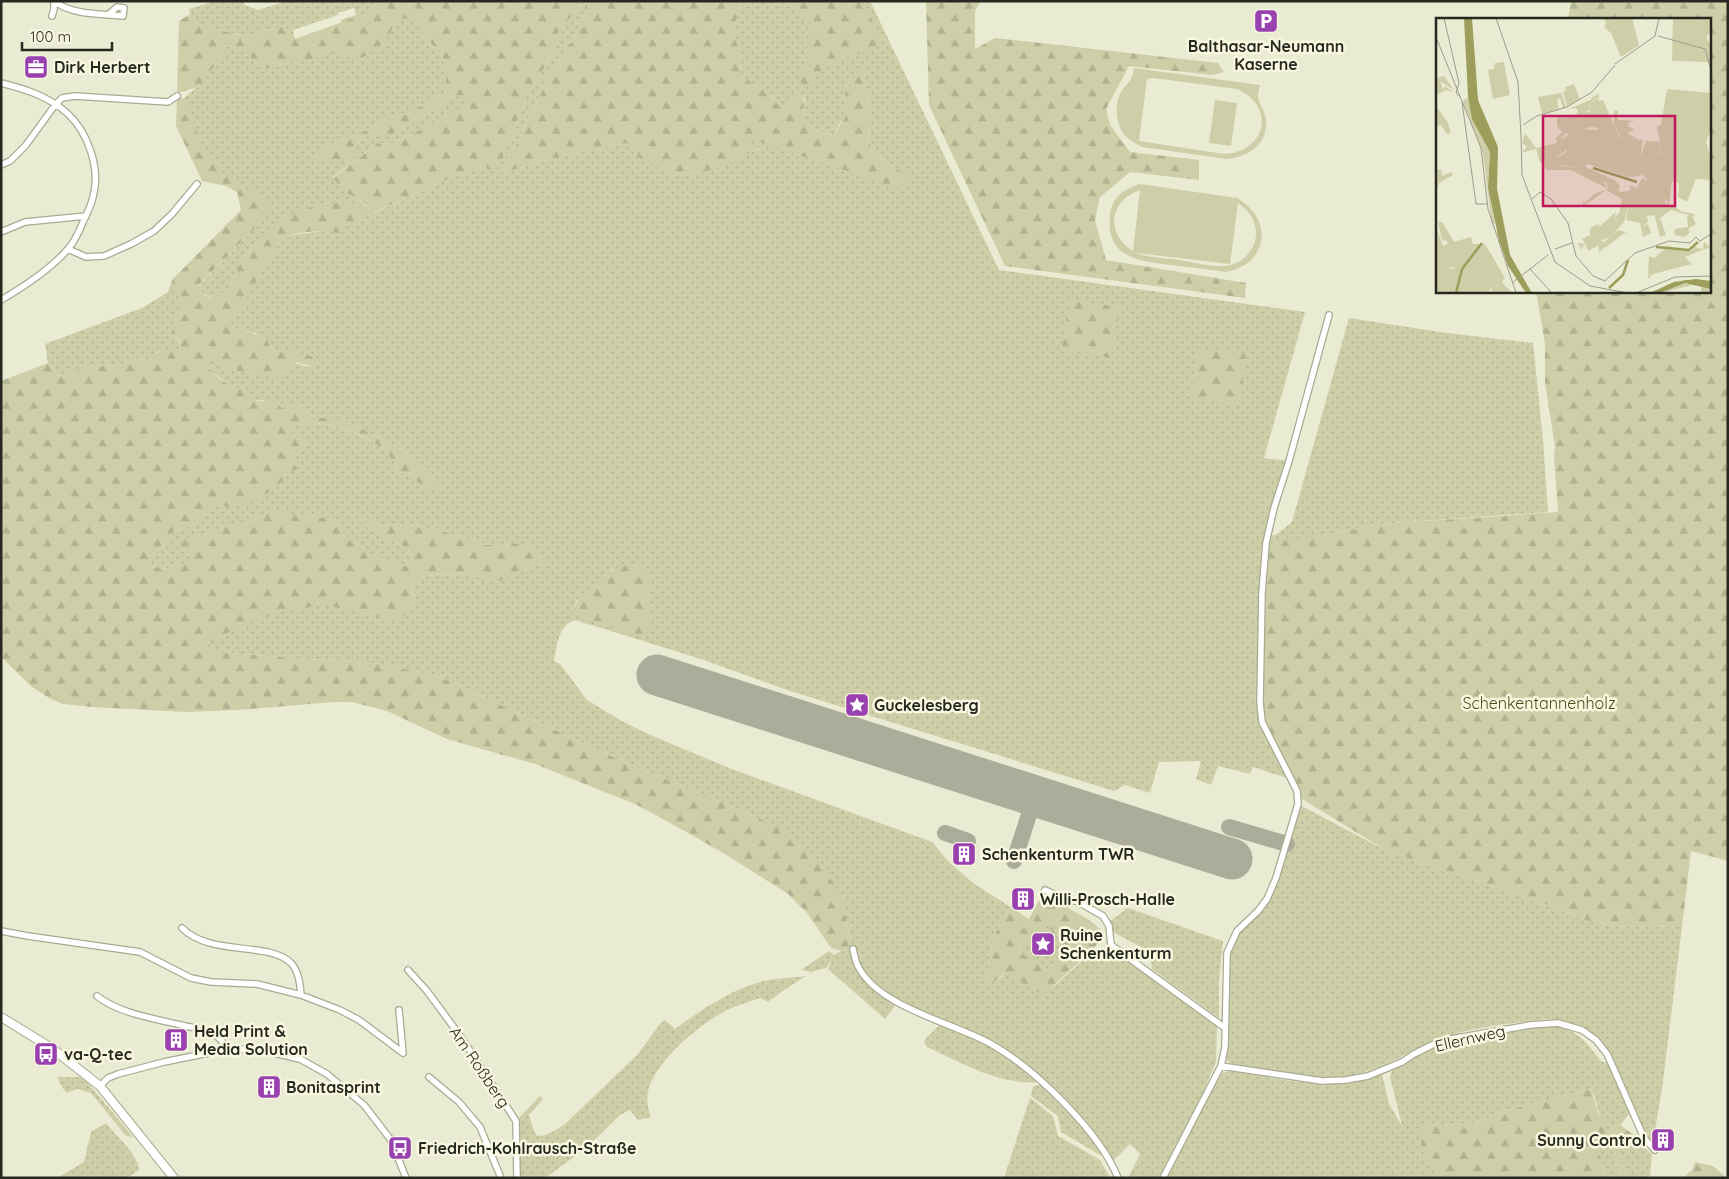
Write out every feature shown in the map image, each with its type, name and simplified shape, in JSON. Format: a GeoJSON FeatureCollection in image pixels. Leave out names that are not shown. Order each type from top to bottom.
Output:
{"type":"FeatureCollection","features":[{"type":"Feature","properties":{"kind":"street"},"geometry":{"type":"LineString","coordinates":[[54,1],[68,10],[108,15]]}},
{"type":"Feature","properties":{"kind":"street"},"geometry":{"type":"LineString","coordinates":[[52,16],[54,1]]}},
{"type":"Feature","properties":{"kind":"street"},"geometry":{"type":"LineString","coordinates":[[1,83],[27,90],[48,100],[66,113],[76,124],[94,164],[94,196],[76,238],[68,249],[42,273],[1,300]]}},
{"type":"Feature","properties":{"kind":"street"},"geometry":{"type":"LineString","coordinates":[[1,165],[10,161],[26,146],[62,98],[75,96],[168,102],[177,96]]}},
{"type":"Feature","properties":{"kind":"street"},"geometry":{"type":"LineString","coordinates":[[68,249],[86,257],[104,256],[131,244],[154,231],[172,214],[197,184]]}},
{"type":"Feature","properties":{"kind":"street"},"geometry":{"type":"LineString","coordinates":[[1,232],[25,222],[86,216]]}},
{"type":"Feature","properties":{"kind":"street"},"geometry":{"type":"LineString","coordinates":[[1163,1178],[1221,1066],[1225,1047],[1227,953],[1236,931],[1258,911],[1267,899],[1276,878],[1299,797],[1262,722],[1260,643],[1266,543],[1274,508],[1289,461],[1329,315]]}},
{"type":"Feature","properties":{"kind":"street"},"geometry":{"type":"LineString","coordinates":[[1045,890],[1069,901],[1077,901],[1103,916],[1109,926],[1111,945],[1225,1028]]}},
{"type":"Feature","properties":{"kind":"street"},"geometry":{"type":"LineString","coordinates":[[182,928],[190,936],[213,945],[262,952],[286,959],[292,965],[300,980],[301,995]]}},
{"type":"Feature","properties":{"kind":"street"},"geometry":{"type":"LineString","coordinates":[[1,931],[140,952],[191,978],[212,982],[257,984],[301,995],[360,1020],[403,1053],[400,1010]]}},
{"type":"Feature","properties":{"kind":"street"},"geometry":{"type":"LineString","coordinates":[[853,949],[856,963],[862,973],[896,1003],[970,1033],[991,1044],[1014,1059],[1042,1082],[1100,1145],[1112,1162],[1118,1178]]}},
{"type":"Feature","properties":{"kind":"street","name":"Am Roßberg"},"geometry":{"type":"LineString","coordinates":[[408,970],[427,991],[461,1037],[516,1121],[517,1178]]}},
{"type":"Feature","properties":{"kind":"street"},"geometry":{"type":"LineString","coordinates":[[97,996],[106,1004],[144,1016],[207,1031],[223,1042],[226,1050]]}},
{"type":"Feature","properties":{"kind":"street"},"geometry":{"type":"LineString","coordinates":[[1,1018],[53,1049],[100,1086],[174,1178]]}},
{"type":"Feature","properties":{"kind":"street","name":"Ellernweg"},"geometry":{"type":"LineString","coordinates":[[1221,1066],[1322,1081],[1346,1080],[1368,1076],[1402,1062],[1432,1045],[1451,1039],[1530,1025],[1558,1023],[1582,1030],[1596,1040],[1607,1054],[1644,1138],[1655,1150]]}},
{"type":"Feature","properties":{"kind":"street"},"geometry":{"type":"LineString","coordinates":[[100,1086],[108,1078],[118,1074],[193,1055],[226,1050],[244,1049],[270,1052],[300,1059],[327,1074],[364,1105],[391,1140],[406,1178]]}},
{"type":"Feature","properties":{"kind":"street"},"geometry":{"type":"LineString","coordinates":[[429,1077],[459,1102],[480,1127],[501,1178]]}},
{"type":"Feature","properties":{"kind":"green space"},"geometry":{"type":"Polygon","coordinates":[[[215,1],[243,1],[245,5],[258,10],[287,1],[376,1],[373,11],[342,23],[341,20],[356,15],[354,8],[293,30],[295,39],[284,26],[246,36],[199,26],[190,14],[189,9],[215,1]]]}},
{"type":"Feature","properties":{"kind":"green space"},"geometry":{"type":"Polygon","coordinates":[[[376,1],[583,1],[559,29],[555,50],[526,98],[518,117],[515,133],[504,152],[502,163],[496,170],[488,169],[483,163],[477,169],[455,176],[372,213],[365,204],[344,191],[333,178],[378,143],[389,144],[469,104],[467,96],[461,95],[450,97],[439,108],[416,119],[408,127],[386,136],[367,136],[355,144],[353,148],[354,154],[351,158],[326,164],[315,157],[326,146],[362,132],[389,117],[412,113],[423,104],[446,92],[446,70],[443,58],[410,17],[395,22],[387,39],[375,51],[361,58],[348,57],[335,49],[309,61],[296,61],[276,67],[258,67],[254,60],[235,46],[225,47],[225,53],[207,75],[206,85],[177,93],[179,21],[190,14],[199,26],[246,36],[284,26],[295,39],[373,11],[376,1]]]}},
{"type":"Feature","properties":{"kind":"green space"},"geometry":{"type":"Polygon","coordinates":[[[583,1],[589,1],[585,5],[585,20],[575,32],[574,40],[567,46],[558,64],[548,77],[527,120],[519,142],[510,152],[503,173],[557,157],[627,143],[642,161],[690,176],[707,171],[759,149],[740,135],[905,172],[894,168],[874,153],[868,140],[870,127],[868,91],[863,80],[865,72],[858,68],[849,80],[846,89],[846,115],[837,128],[836,135],[826,134],[813,128],[806,121],[804,117],[805,99],[796,92],[788,104],[778,104],[767,92],[752,84],[741,72],[738,59],[740,53],[735,38],[735,26],[743,1],[870,1],[999,270],[1305,312],[1264,458],[1289,461],[1266,542],[1292,522],[1349,318],[1447,333],[1533,343],[1548,512],[1381,524],[1325,535],[1290,779],[1253,767],[1250,774],[1218,766],[1211,785],[1196,779],[1201,761],[1159,762],[1150,793],[1125,785],[1114,791],[790,691],[701,659],[575,620],[565,627],[559,637],[554,661],[560,664],[587,700],[620,720],[648,734],[729,768],[932,842],[948,861],[973,883],[1009,906],[1004,921],[996,932],[992,943],[988,973],[984,982],[999,979],[1006,973],[1053,987],[1092,952],[1102,954],[1110,949],[1217,1023],[1216,1062],[1202,1095],[1159,1178],[1128,1178],[1140,1154],[1130,1144],[1112,1162],[1061,1132],[1058,1116],[1031,1096],[1033,1086],[1039,1085],[1041,1082],[1026,1082],[997,1077],[927,1047],[924,1042],[926,1038],[942,1023],[897,1003],[885,1019],[828,969],[832,959],[826,968],[811,972],[801,970],[829,951],[834,955],[841,951],[853,949],[841,895],[754,816],[624,762],[438,676],[382,664],[212,652],[208,643],[265,616],[310,606],[341,607],[390,620],[414,595],[411,588],[418,578],[458,574],[497,582],[544,562],[534,550],[519,543],[485,545],[476,540],[429,528],[404,525],[381,526],[374,521],[359,518],[370,530],[408,548],[412,558],[405,566],[381,559],[348,539],[331,519],[305,516],[244,521],[227,525],[211,533],[195,535],[190,555],[190,565],[178,565],[164,569],[150,567],[153,554],[166,542],[171,533],[197,523],[213,505],[221,507],[281,484],[293,461],[308,444],[290,432],[298,426],[309,423],[335,426],[361,436],[389,455],[398,472],[414,474],[408,453],[347,421],[317,418],[293,404],[282,408],[263,400],[252,401],[240,390],[233,388],[211,371],[207,365],[214,358],[227,369],[264,374],[291,366],[293,362],[308,367],[320,362],[300,352],[277,352],[255,333],[229,326],[281,240],[291,236],[357,223],[366,219],[358,206],[349,202],[319,204],[256,242],[241,262],[228,289],[213,301],[196,289],[263,220],[262,196],[247,190],[231,180],[211,162],[200,141],[184,98],[196,88],[206,85],[207,75],[224,53],[225,47],[235,46],[254,60],[258,67],[276,67],[296,61],[309,61],[335,49],[348,57],[378,48],[386,38],[394,22],[410,17],[443,58],[446,70],[446,92],[423,104],[412,113],[389,117],[362,132],[326,146],[353,148],[355,144],[367,136],[386,135],[408,127],[416,119],[439,108],[450,97],[467,96],[470,104],[389,144],[378,143],[333,177],[373,213],[455,176],[477,169],[483,163],[502,163],[504,152],[515,133],[518,117],[526,98],[555,50],[559,29],[583,1]],[[612,569],[576,602],[572,612],[623,633],[650,604],[648,596],[652,583],[612,569]]]}},
{"type":"Feature","properties":{"kind":"green space"},"geometry":{"type":"Polygon","coordinates":[[[589,1],[743,1],[735,26],[735,38],[740,53],[738,59],[741,72],[752,84],[767,92],[778,104],[788,104],[796,92],[800,93],[803,99],[806,121],[812,128],[826,134],[836,135],[846,114],[845,96],[849,80],[855,71],[864,65],[863,80],[868,91],[870,127],[868,140],[874,153],[894,168],[905,172],[911,177],[910,182],[904,190],[742,136],[759,148],[728,165],[690,176],[676,175],[642,161],[627,143],[554,158],[503,173],[510,152],[519,142],[527,120],[548,77],[558,64],[567,46],[574,40],[575,32],[585,20],[585,5],[589,1]]]}},
{"type":"Feature","properties":{"kind":"green space"},"geometry":{"type":"Polygon","coordinates":[[[790,1],[862,1],[883,40],[879,46],[823,67],[811,86],[805,87],[800,80],[802,69],[807,61],[809,29],[790,1]]]}},
{"type":"Feature","properties":{"kind":"green space"},"geometry":{"type":"Polygon","coordinates":[[[926,1],[981,1],[975,11],[975,49],[995,38],[1218,63],[1224,72],[1212,75],[1129,66],[1106,109],[1110,125],[1130,152],[1199,160],[1199,180],[1130,172],[1100,197],[1095,220],[1106,260],[1246,283],[1245,298],[1005,266],[929,105],[926,1]]]}},
{"type":"Feature","properties":{"kind":"green space","name":"Schenkentannenholz"},"geometry":{"type":"Polygon","coordinates":[[[1571,1],[1728,1],[1728,861],[1691,851],[1682,927],[1613,926],[1585,920],[1563,910],[1385,850],[1299,797],[1262,722],[1266,543],[1325,535],[1381,524],[1558,512],[1555,447],[1545,383],[1545,344],[1536,292],[1712,292],[1712,18],[1568,18],[1571,1]]]}},
{"type":"Feature","properties":{"kind":"green space"},"geometry":{"type":"Polygon","coordinates":[[[1134,68],[1260,85],[1258,97],[1266,119],[1264,136],[1256,148],[1250,152],[1227,159],[1142,147],[1123,133],[1117,113],[1117,102],[1121,92],[1131,79],[1134,68]],[[1153,78],[1147,79],[1139,141],[1224,154],[1239,151],[1250,145],[1257,137],[1261,127],[1261,117],[1257,106],[1249,97],[1237,89],[1153,78]]]}},
{"type":"Feature","properties":{"kind":"green space"},"geometry":{"type":"Polygon","coordinates":[[[184,98],[200,140],[218,168],[242,187],[270,201],[270,211],[263,220],[196,288],[213,301],[228,289],[241,262],[256,242],[288,216],[319,204],[349,202],[358,206],[367,214],[366,219],[356,224],[345,224],[342,233],[303,232],[281,240],[230,326],[266,338],[270,347],[277,352],[289,350],[300,352],[321,362],[310,366],[293,362],[286,375],[275,378],[264,374],[227,369],[214,359],[207,366],[225,382],[237,388],[248,389],[249,399],[253,401],[270,401],[282,408],[293,404],[317,418],[347,421],[408,453],[427,468],[438,480],[438,491],[420,484],[414,474],[398,472],[386,452],[361,436],[335,426],[309,423],[298,426],[290,432],[308,444],[293,461],[297,469],[286,474],[281,483],[257,499],[239,505],[213,506],[211,514],[197,523],[171,533],[166,542],[153,554],[150,567],[164,569],[178,565],[190,565],[190,555],[177,548],[185,539],[195,535],[211,533],[227,525],[273,511],[331,519],[348,539],[381,559],[405,566],[412,558],[408,548],[370,530],[358,517],[374,521],[381,526],[404,525],[429,528],[476,540],[485,545],[519,543],[534,550],[544,562],[497,582],[458,574],[418,578],[411,588],[415,604],[404,617],[395,620],[324,606],[294,609],[264,617],[209,643],[212,652],[382,664],[438,676],[624,762],[754,816],[784,832],[808,849],[820,863],[841,895],[853,949],[841,951],[831,948],[807,913],[788,894],[730,857],[637,805],[535,764],[447,739],[387,711],[352,702],[186,712],[63,704],[32,687],[1,657],[1,381],[48,363],[58,376],[88,367],[117,365],[147,358],[163,350],[179,350],[181,346],[179,340],[172,335],[173,321],[183,305],[172,280],[241,210],[237,192],[226,186],[202,181],[176,126],[177,99],[184,98]]]}},
{"type":"Feature","properties":{"kind":"green space"},"geometry":{"type":"Polygon","coordinates":[[[1215,100],[1237,103],[1231,146],[1209,143],[1215,100]]]}},
{"type":"Feature","properties":{"kind":"green space"},"geometry":{"type":"Polygon","coordinates":[[[1140,184],[1237,198],[1249,207],[1257,217],[1261,229],[1258,251],[1251,260],[1240,268],[1225,272],[1147,262],[1127,255],[1119,249],[1113,240],[1110,229],[1110,215],[1116,199],[1124,191],[1140,184]],[[1140,190],[1122,202],[1114,218],[1118,235],[1124,244],[1133,251],[1140,190]],[[1238,203],[1230,264],[1136,253],[1213,266],[1225,266],[1236,263],[1250,252],[1256,235],[1252,217],[1238,203]]]}},
{"type":"Feature","properties":{"kind":"green space"},"geometry":{"type":"Polygon","coordinates":[[[172,280],[183,305],[172,335],[181,346],[179,350],[163,350],[147,358],[117,365],[88,367],[58,376],[48,363],[45,344],[142,308],[168,292],[172,280]]]}},
{"type":"Feature","properties":{"kind":"green space"},"geometry":{"type":"Polygon","coordinates":[[[1069,300],[1119,307],[1112,358],[1062,351],[1069,300]]]}},
{"type":"Feature","properties":{"kind":"green space"},"geometry":{"type":"Polygon","coordinates":[[[1196,348],[1246,354],[1240,405],[1190,399],[1196,348]]]}},
{"type":"Feature","properties":{"kind":"green space"},"geometry":{"type":"Polygon","coordinates":[[[622,566],[641,566],[652,583],[648,596],[650,603],[647,637],[623,633],[572,612],[593,584],[607,573],[622,566]]]}},
{"type":"Feature","properties":{"kind":"green space"},"geometry":{"type":"Polygon","coordinates":[[[1298,804],[1385,850],[1563,910],[1585,920],[1613,926],[1682,927],[1662,1089],[1652,1148],[1643,1140],[1629,1114],[1620,1125],[1608,1130],[1601,1120],[1591,1089],[1493,1114],[1484,1122],[1442,1125],[1421,1124],[1435,1168],[1435,1178],[1167,1178],[1219,1075],[1225,1072],[1232,1071],[1296,1082],[1328,1084],[1363,1081],[1382,1074],[1389,1104],[1402,1126],[1390,1077],[1393,1068],[1429,1050],[1445,1045],[1500,1032],[1554,1026],[1565,1028],[1576,1034],[1589,1046],[1600,1061],[1608,1063],[1597,1045],[1584,1032],[1568,1023],[1548,1019],[1490,1026],[1462,1032],[1435,1041],[1381,1066],[1347,1076],[1318,1077],[1288,1074],[1230,1063],[1225,1059],[1230,949],[1237,931],[1267,899],[1298,804]]]}},
{"type":"Feature","properties":{"kind":"green space"},"geometry":{"type":"Polygon","coordinates":[[[1044,891],[1069,905],[1069,909],[1088,919],[1104,933],[1089,954],[1042,994],[1006,973],[990,984],[984,982],[988,973],[992,943],[996,932],[1004,921],[1009,906],[1029,919],[1044,891]],[[1045,924],[1019,947],[1034,963],[1046,970],[1061,957],[1063,941],[1045,924]]]}},
{"type":"Feature","properties":{"kind":"green space"},"geometry":{"type":"Polygon","coordinates":[[[1128,908],[1223,941],[1219,980],[1219,1018],[1152,969],[1150,952],[1113,932],[1110,921],[1128,908]]]}},
{"type":"Feature","properties":{"kind":"green space","name":"Ruine Schenkenturm"},"geometry":{"type":"Polygon","coordinates":[[[1045,923],[1063,941],[1061,957],[1046,970],[1034,963],[1019,947],[1045,923]]]}},
{"type":"Feature","properties":{"kind":"green space"},"geometry":{"type":"Polygon","coordinates":[[[806,976],[768,1002],[760,998],[727,1010],[704,1024],[680,1044],[660,1067],[648,1091],[648,1108],[651,1117],[638,1120],[630,1110],[620,1115],[585,1149],[545,1178],[517,1178],[516,1121],[540,1096],[543,1099],[529,1115],[537,1136],[548,1134],[565,1124],[637,1055],[665,1020],[675,1029],[737,990],[760,982],[806,976]]]}},
{"type":"Feature","properties":{"kind":"green space"},"geometry":{"type":"Polygon","coordinates":[[[58,1077],[80,1077],[88,1083],[133,1137],[126,1136],[91,1093],[77,1089],[66,1093],[58,1077]]]}},
{"type":"Feature","properties":{"kind":"green space"},"geometry":{"type":"Polygon","coordinates":[[[1591,1089],[1598,1113],[1608,1130],[1620,1125],[1634,1135],[1618,1141],[1626,1178],[1621,1178],[1616,1157],[1607,1142],[1598,1148],[1606,1178],[1435,1178],[1435,1168],[1426,1160],[1421,1142],[1421,1124],[1442,1125],[1484,1122],[1493,1114],[1591,1089]]]}},
{"type":"Feature","properties":{"kind":"green space"},"geometry":{"type":"Polygon","coordinates":[[[1030,1098],[1053,1116],[1058,1136],[1100,1160],[1110,1178],[1004,1178],[1030,1098]]]}},
{"type":"Feature","properties":{"kind":"green space"},"geometry":{"type":"Polygon","coordinates":[[[106,1123],[131,1151],[139,1170],[127,1178],[57,1178],[84,1162],[91,1132],[106,1123]]]}},
{"type":"Feature","properties":{"kind":"green space"},"geometry":{"type":"Polygon","coordinates":[[[1634,1135],[1639,1143],[1652,1154],[1650,1178],[1626,1178],[1618,1141],[1634,1135]]]}},
{"type":"Feature","properties":{"kind":"green space"},"geometry":{"type":"Polygon","coordinates":[[[1607,1142],[1616,1157],[1621,1178],[1606,1178],[1598,1147],[1607,1142]]]}},
{"type":"Feature","properties":{"kind":"green space"},"geometry":{"type":"Polygon","coordinates":[[[1695,1162],[1713,1166],[1727,1178],[1683,1178],[1693,1169],[1695,1162]]]}},
{"type":"Feature","properties":{"kind":"taxiway"},"geometry":{"type":"LineString","coordinates":[[1014,861],[1035,796]]}},
{"type":"Feature","properties":{"kind":"taxiway"},"geometry":{"type":"LineString","coordinates":[[1229,827],[1287,844]]}},
{"type":"Feature","properties":{"kind":"taxiway"},"geometry":{"type":"LineString","coordinates":[[945,833],[968,841]]}},
{"type":"Feature","properties":{"kind":"taxiway"},"geometry":{"type":"LineString","coordinates":[[1206,851],[1209,841]]}},
{"type":"Feature","properties":{"kind":"runway"},"geometry":{"type":"LineString","coordinates":[[657,675],[1232,859]]}},
{"type":"Feature","properties":{"kind":"place","name":"Balthasar-Neumann Kaserne"},"geometry":{"type":"Point","coordinates":[1266,21]}},
{"type":"Feature","properties":{"kind":"place","name":"Dirk Herbert"},"geometry":{"type":"Point","coordinates":[36,67]}},
{"type":"Feature","properties":{"kind":"place","name":"Guckelesberg"},"geometry":{"type":"Point","coordinates":[857,705]}},
{"type":"Feature","properties":{"kind":"place","name":"Schenkenturm TWR"},"geometry":{"type":"Point","coordinates":[964,854]}},
{"type":"Feature","properties":{"kind":"place","name":"Willi-Prosch-Halle"},"geometry":{"type":"Point","coordinates":[1023,899]}},
{"type":"Feature","properties":{"kind":"place","name":"Ruine Schenkenturm"},"geometry":{"type":"Point","coordinates":[1043,944]}},
{"type":"Feature","properties":{"kind":"place","name":"Held Print & Media Solution"},"geometry":{"type":"Point","coordinates":[176,1040]}},
{"type":"Feature","properties":{"kind":"place","name":"va-Q-tec"},"geometry":{"type":"Point","coordinates":[46,1054]}},
{"type":"Feature","properties":{"kind":"place","name":"Bonitasprint"},"geometry":{"type":"Point","coordinates":[269,1087]}},
{"type":"Feature","properties":{"kind":"place","name":"Sunny Control"},"geometry":{"type":"Point","coordinates":[1663,1140]}},
{"type":"Feature","properties":{"kind":"place","name":"Friedrich-Kohlrausch-Straße"},"geometry":{"type":"Point","coordinates":[400,1148]}}]}
